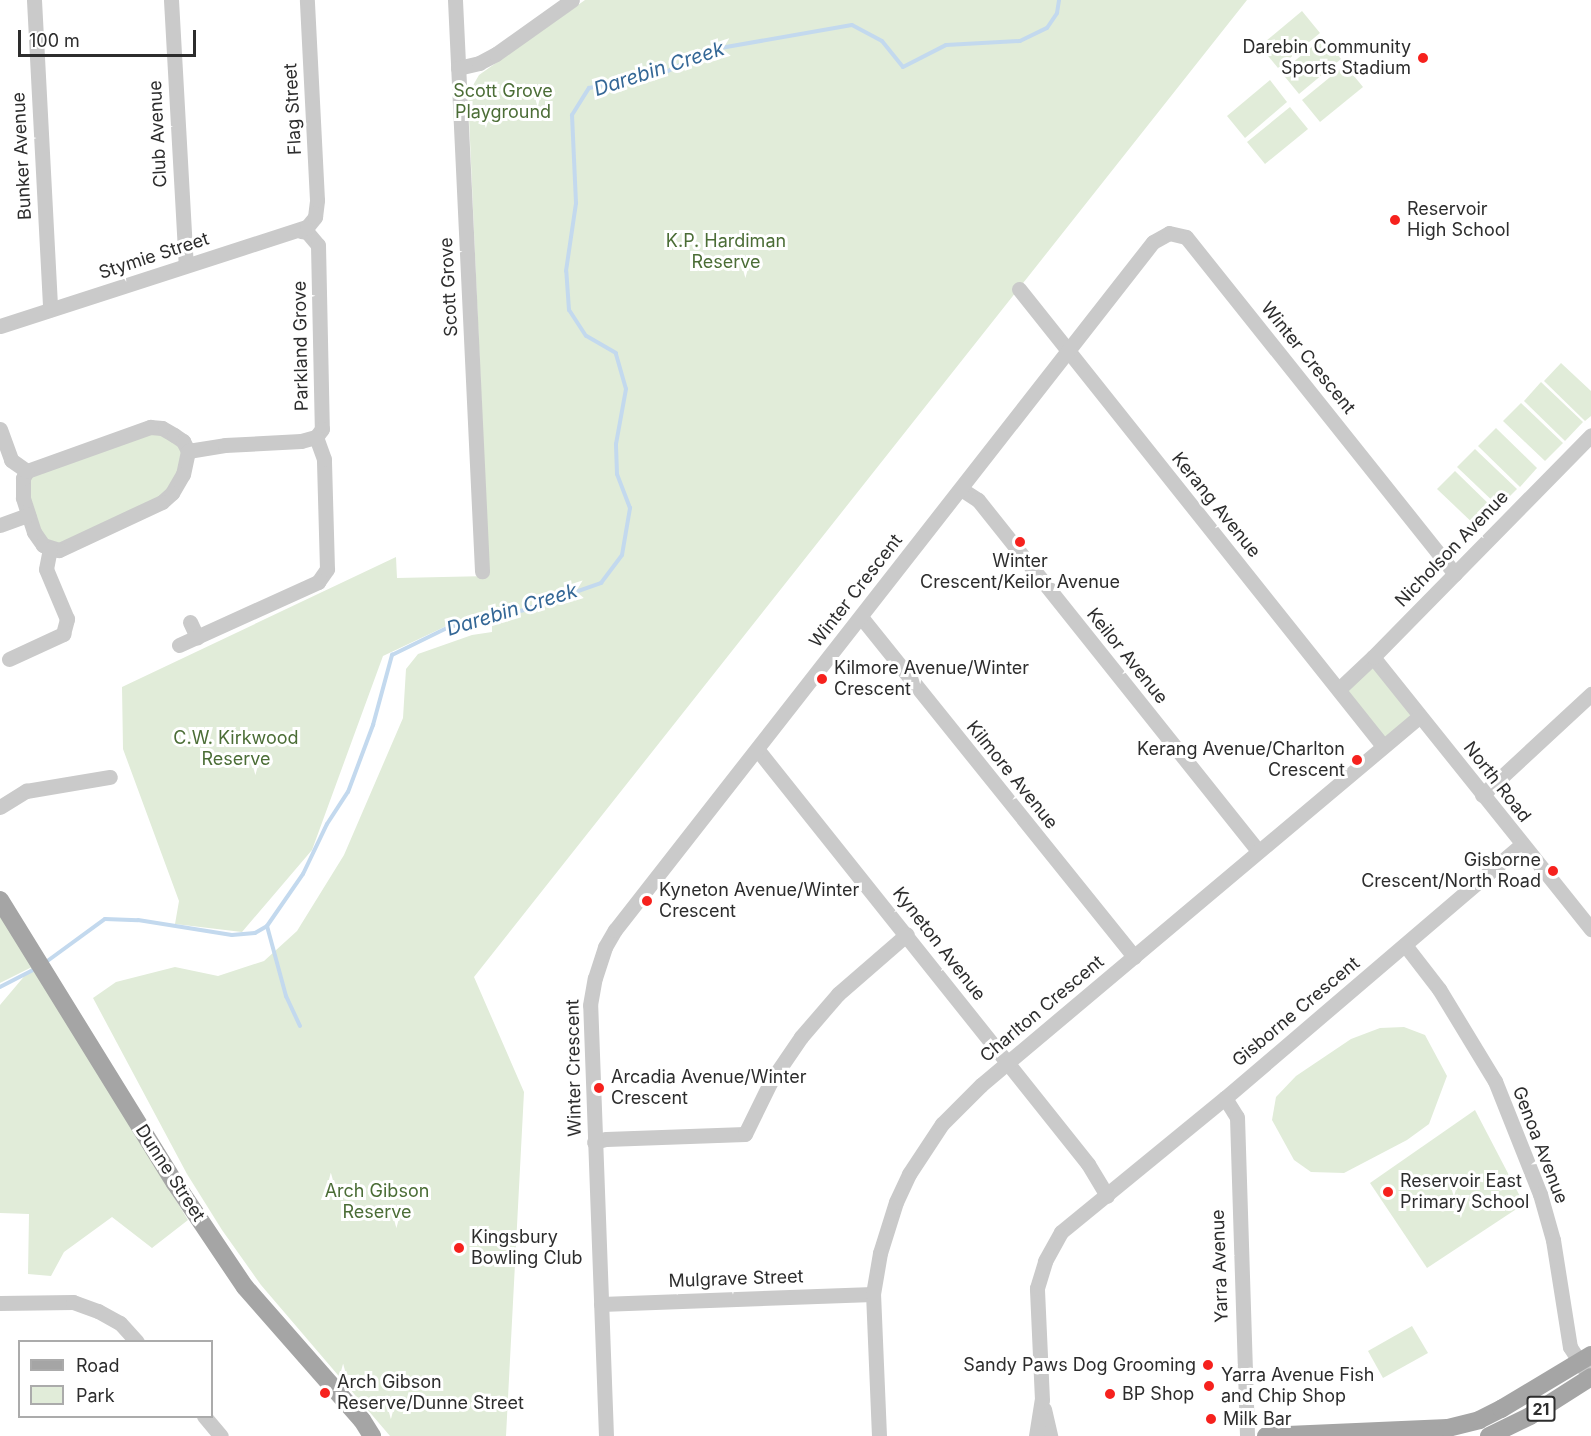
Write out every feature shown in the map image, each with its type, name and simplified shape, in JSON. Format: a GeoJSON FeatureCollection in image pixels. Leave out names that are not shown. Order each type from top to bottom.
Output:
{"type":"FeatureCollection","features":[{"type":"Feature","properties":{"kind":"main road","name":"Dunne Street"},"geometry":{"type":"LineString","coordinates":[[0,900],[175,1183],[245,1287],[373,1433]]}},
{"type":"Feature","properties":{"kind":"main road","name":"21"},"geometry":{"type":"LineString","coordinates":[[1266,1436],[1448,1428],[1486,1416],[1588,1368]]}},
{"type":"Feature","properties":{"kind":"main road","name":"21"},"geometry":{"type":"LineString","coordinates":[[1489,1436],[1521,1421],[1588,1368]]}},
{"type":"Feature","properties":{"kind":"street","name":"Bunker Avenue"},"geometry":{"type":"LineString","coordinates":[[34,0],[50,310]]}},
{"type":"Feature","properties":{"kind":"street","name":"Club Avenue"},"geometry":{"type":"LineString","coordinates":[[171,0],[186,266]]}},
{"type":"Feature","properties":{"kind":"street","name":"Flag Street"},"geometry":{"type":"LineString","coordinates":[[307,0],[317,200],[315,217]]}},
{"type":"Feature","properties":{"kind":"street","name":"Scott Grove"},"geometry":{"type":"LineString","coordinates":[[455,0],[482,571]]}},
{"type":"Feature","properties":{"kind":"street"},"geometry":{"type":"LineString","coordinates":[[458,68],[479,63],[496,54],[572,0]]}},
{"type":"Feature","properties":{"kind":"street","name":"Stymie Street"},"geometry":{"type":"LineString","coordinates":[[0,326],[301,231],[315,217]]}},
{"type":"Feature","properties":{"kind":"street","name":"Parkland Grove"},"geometry":{"type":"LineString","coordinates":[[179,645],[318,582],[327,569],[324,459],[316,437],[322,429],[318,245],[307,232],[301,231]]}},
{"type":"Feature","properties":{"kind":"street","name":"Winter Crescent"},"geometry":{"type":"LineString","coordinates":[[606,1436],[590,1005],[594,978],[605,947],[622,922],[1153,242],[1169,232],[1181,234],[1194,246],[1455,574]]}},
{"type":"Feature","properties":{"kind":"street","name":"Kerang Avenue"},"geometry":{"type":"LineString","coordinates":[[1019,289],[1383,746]]}},
{"type":"Feature","properties":{"kind":"street"},"geometry":{"type":"LineString","coordinates":[[150,427],[162,428],[174,435],[183,441],[188,451],[183,474],[172,493],[162,502],[59,550],[43,545],[34,532],[22,488],[27,471],[150,427]]}},
{"type":"Feature","properties":{"kind":"street"},"geometry":{"type":"LineString","coordinates":[[0,429],[11,460],[27,471]]}},
{"type":"Feature","properties":{"kind":"street","name":"Nicholson Avenue"},"geometry":{"type":"LineString","coordinates":[[1339,689],[1591,435]]}},
{"type":"Feature","properties":{"kind":"street"},"geometry":{"type":"LineString","coordinates":[[188,451],[225,445],[301,441],[316,437]]}},
{"type":"Feature","properties":{"kind":"street","name":"Keilor Avenue"},"geometry":{"type":"LineString","coordinates":[[961,489],[978,500],[1258,851]]}},
{"type":"Feature","properties":{"kind":"street"},"geometry":{"type":"LineString","coordinates":[[0,525],[28,516]]}},
{"type":"Feature","properties":{"kind":"street"},"geometry":{"type":"LineString","coordinates":[[9,659],[63,634],[67,620],[46,569],[50,549]]}},
{"type":"Feature","properties":{"kind":"street","name":"Kilmore Avenue"},"geometry":{"type":"LineString","coordinates":[[861,617],[1134,957]]}},
{"type":"Feature","properties":{"kind":"street"},"geometry":{"type":"LineString","coordinates":[[190,622],[198,637]]}},
{"type":"Feature","properties":{"kind":"street","name":"North Road"},"geometry":{"type":"LineString","coordinates":[[1373,657],[1591,929]]}},
{"type":"Feature","properties":{"kind":"street"},"geometry":{"type":"LineString","coordinates":[[1482,795],[1591,694]]}},
{"type":"Feature","properties":{"kind":"street","name":"Charlton Crescent"},"geometry":{"type":"LineString","coordinates":[[879,1436],[873,1294],[887,1226],[909,1174],[942,1124],[1007,1064],[1420,716]]}},
{"type":"Feature","properties":{"kind":"street","name":"Kyneton Avenue"},"geometry":{"type":"LineString","coordinates":[[757,749],[907,934],[1007,1064],[1111,1193]]}},
{"type":"Feature","properties":{"kind":"street"},"geometry":{"type":"LineString","coordinates":[[0,807],[26,791],[110,777]]}},
{"type":"Feature","properties":{"kind":"street","name":"Gisborne Crescent"},"geometry":{"type":"LineString","coordinates":[[1036,1436],[1042,1400],[1037,1288],[1052,1247],[1076,1218],[1093,1208],[1221,1101],[1521,844]]}},
{"type":"Feature","properties":{"kind":"street"},"geometry":{"type":"LineString","coordinates":[[594,1142],[606,1139],[745,1134],[771,1080],[801,1038],[838,994],[907,934]]}},
{"type":"Feature","properties":{"kind":"street","name":"Genoa Avenue"},"geometry":{"type":"LineString","coordinates":[[1405,945],[1469,1036],[1495,1081],[1527,1157],[1553,1240],[1570,1347],[1588,1368]]}},
{"type":"Feature","properties":{"kind":"street","name":"Yarra Avenue"},"geometry":{"type":"LineString","coordinates":[[1221,1101],[1234,1109],[1247,1436]]}},
{"type":"Feature","properties":{"kind":"street","name":"Mulgrave Street"},"geometry":{"type":"LineString","coordinates":[[601,1304],[873,1294]]}},
{"type":"Feature","properties":{"kind":"street"},"geometry":{"type":"LineString","coordinates":[[0,1303],[73,1302],[98,1311],[120,1323],[136,1340]]}},
{"type":"Feature","properties":{"kind":"street"},"geometry":{"type":"LineString","coordinates":[[1042,1400],[1050,1436]]}},
{"type":"Feature","properties":{"kind":"street"},"geometry":{"type":"LineString","coordinates":[[206,1418],[221,1436]]}},
{"type":"Feature","properties":{"kind":"green space","name":"K.P. Hardiman Reserve"},"geometry":{"type":"Polygon","coordinates":[[[585,0],[1247,0],[474,977],[524,1092],[506,1436],[390,1436],[261,1285],[222,1230],[187,1174],[93,998],[116,982],[175,967],[218,976],[264,961],[297,931],[344,855],[403,718],[406,669],[418,654],[472,635],[492,632],[492,614],[457,621],[383,656],[312,850],[242,932],[175,924],[179,901],[123,749],[122,687],[396,557],[397,578],[489,576],[468,94],[479,75],[585,0]]]}},
{"type":"Feature","properties":{"kind":"green space"},"geometry":{"type":"Polygon","coordinates":[[[1302,11],[1320,33],[1278,68],[1260,46],[1302,11]]]}},
{"type":"Feature","properties":{"kind":"green space"},"geometry":{"type":"Polygon","coordinates":[[[1324,37],[1341,59],[1299,94],[1281,72],[1324,37]]]}},
{"type":"Feature","properties":{"kind":"green space"},"geometry":{"type":"Polygon","coordinates":[[[1345,65],[1363,87],[1320,122],[1302,100],[1345,65]]]}},
{"type":"Feature","properties":{"kind":"green space"},"geometry":{"type":"Polygon","coordinates":[[[1270,80],[1287,102],[1245,138],[1227,116],[1270,80]]]}},
{"type":"Feature","properties":{"kind":"green space"},"geometry":{"type":"Polygon","coordinates":[[[1290,107],[1308,129],[1265,164],[1247,142],[1290,107]]]}},
{"type":"Feature","properties":{"kind":"green space"},"geometry":{"type":"Polygon","coordinates":[[[1561,363],[1591,391],[1591,416],[1585,421],[1544,381],[1561,363]]]}},
{"type":"Feature","properties":{"kind":"green space"},"geometry":{"type":"Polygon","coordinates":[[[1541,382],[1583,422],[1565,441],[1524,401],[1541,382]]]}},
{"type":"Feature","properties":{"kind":"green space"},"geometry":{"type":"Polygon","coordinates":[[[1521,403],[1563,443],[1545,461],[1503,421],[1521,403]]]}},
{"type":"Feature","properties":{"kind":"green space"},"geometry":{"type":"Polygon","coordinates":[[[1496,428],[1537,468],[1520,487],[1478,446],[1496,428]]]}},
{"type":"Feature","properties":{"kind":"green space"},"geometry":{"type":"Polygon","coordinates":[[[150,432],[170,436],[184,451],[179,471],[161,500],[58,546],[46,543],[37,529],[26,480],[34,471],[150,432]]]}},
{"type":"Feature","properties":{"kind":"green space"},"geometry":{"type":"Polygon","coordinates":[[[1475,449],[1517,489],[1499,507],[1457,467],[1475,449]]]}},
{"type":"Feature","properties":{"kind":"green space"},"geometry":{"type":"Polygon","coordinates":[[[1455,471],[1496,511],[1479,529],[1437,489],[1455,471]]]}},
{"type":"Feature","properties":{"kind":"green space"},"geometry":{"type":"Polygon","coordinates":[[[1373,657],[1420,716],[1383,746],[1339,689],[1373,657]]]}},
{"type":"Feature","properties":{"kind":"green space"},"geometry":{"type":"Polygon","coordinates":[[[0,914],[188,1220],[152,1248],[112,1217],[64,1252],[51,1276],[28,1274],[29,1214],[0,1213],[0,1005],[32,967],[0,983],[0,914]]]}},
{"type":"Feature","properties":{"kind":"green space"},"geometry":{"type":"Polygon","coordinates":[[[1404,1027],[1425,1035],[1447,1076],[1429,1124],[1407,1140],[1344,1173],[1311,1172],[1294,1160],[1272,1120],[1276,1097],[1296,1076],[1351,1039],[1380,1028],[1404,1027]]]}},
{"type":"Feature","properties":{"kind":"green space"},"geometry":{"type":"Polygon","coordinates":[[[1475,1110],[1524,1204],[1427,1268],[1370,1183],[1475,1110]]]}},
{"type":"Feature","properties":{"kind":"green space"},"geometry":{"type":"Polygon","coordinates":[[[1412,1326],[1428,1353],[1383,1378],[1368,1351],[1412,1326]]]}},
{"type":"Feature","properties":{"kind":"waterway","name":"Darebin Creek"},"geometry":{"type":"LineString","coordinates":[[46,962],[105,919],[138,920],[232,935],[255,933],[267,926],[303,874],[327,824],[348,792],[373,725],[392,655],[449,627],[524,610],[601,583],[622,555],[630,508],[617,474],[616,444],[626,389],[616,353],[586,336],[569,310],[566,271],[576,203],[572,115],[589,88],[666,72],[709,50],[852,25],[882,41],[903,67],[946,45],[1020,41],[1047,28],[1057,13],[1059,0]]}},
{"type":"Feature","properties":{"kind":"waterway"},"geometry":{"type":"LineString","coordinates":[[267,926],[286,996],[300,1026]]}},
{"type":"Feature","properties":{"kind":"waterway","name":"Darebin Creek"},"geometry":{"type":"LineString","coordinates":[[0,987],[37,968]]}},
{"type":"Feature","properties":{"kind":"place","name":"Darebin Community Sports Stadium"},"geometry":{"type":"Point","coordinates":[1423,58]}},
{"type":"Feature","properties":{"kind":"place","name":"Reservoir High School"},"geometry":{"type":"Point","coordinates":[1395,220]}},
{"type":"Feature","properties":{"kind":"place","name":"Winter Crescent/Keilor Avenue"},"geometry":{"type":"Point","coordinates":[1020,542]}},
{"type":"Feature","properties":{"kind":"place","name":"Kilmore Avenue/Winter Crescent"},"geometry":{"type":"Point","coordinates":[822,679]}},
{"type":"Feature","properties":{"kind":"place","name":"Kerang Avenue/Charlton Crescent"},"geometry":{"type":"Point","coordinates":[1357,760]}},
{"type":"Feature","properties":{"kind":"place","name":"Gisborne Crescent/North Road"},"geometry":{"type":"Point","coordinates":[1553,871]}},
{"type":"Feature","properties":{"kind":"place","name":"Kyneton Avenue/Winter Crescent"},"geometry":{"type":"Point","coordinates":[647,901]}},
{"type":"Feature","properties":{"kind":"place","name":"Arcadia Avenue/Winter Crescent"},"geometry":{"type":"Point","coordinates":[599,1088]}},
{"type":"Feature","properties":{"kind":"place","name":"Reservoir East Primary School"},"geometry":{"type":"Point","coordinates":[1388,1192]}},
{"type":"Feature","properties":{"kind":"place","name":"Kingsbury Bowling Club"},"geometry":{"type":"Point","coordinates":[459,1248]}},
{"type":"Feature","properties":{"kind":"place","name":"Sandy Paws Dog Grooming"},"geometry":{"type":"Point","coordinates":[1208,1365]}},
{"type":"Feature","properties":{"kind":"place","name":"Yarra Avenue Fish and Chip Shop"},"geometry":{"type":"Point","coordinates":[1209,1386]}},
{"type":"Feature","properties":{"kind":"place","name":"Arch Gibson Reserve/Dunne Street"},"geometry":{"type":"Point","coordinates":[325,1393]}},
{"type":"Feature","properties":{"kind":"place","name":"BP Shop"},"geometry":{"type":"Point","coordinates":[1110,1394]}},
{"type":"Feature","properties":{"kind":"place","name":"Milk Bar"},"geometry":{"type":"Point","coordinates":[1211,1419]}},
{"type":"Feature","properties":{"kind":"park label","name":"Scott Grove Playground"},"geometry":{"type":"Point","coordinates":[503,102]}},
{"type":"Feature","properties":{"kind":"park label","name":"C.W. Kirkwood Reserve"},"geometry":{"type":"Point","coordinates":[236,750]}},
{"type":"Feature","properties":{"kind":"park label","name":"Arch Gibson Reserve"},"geometry":{"type":"Point","coordinates":[377,1202]}}]}
